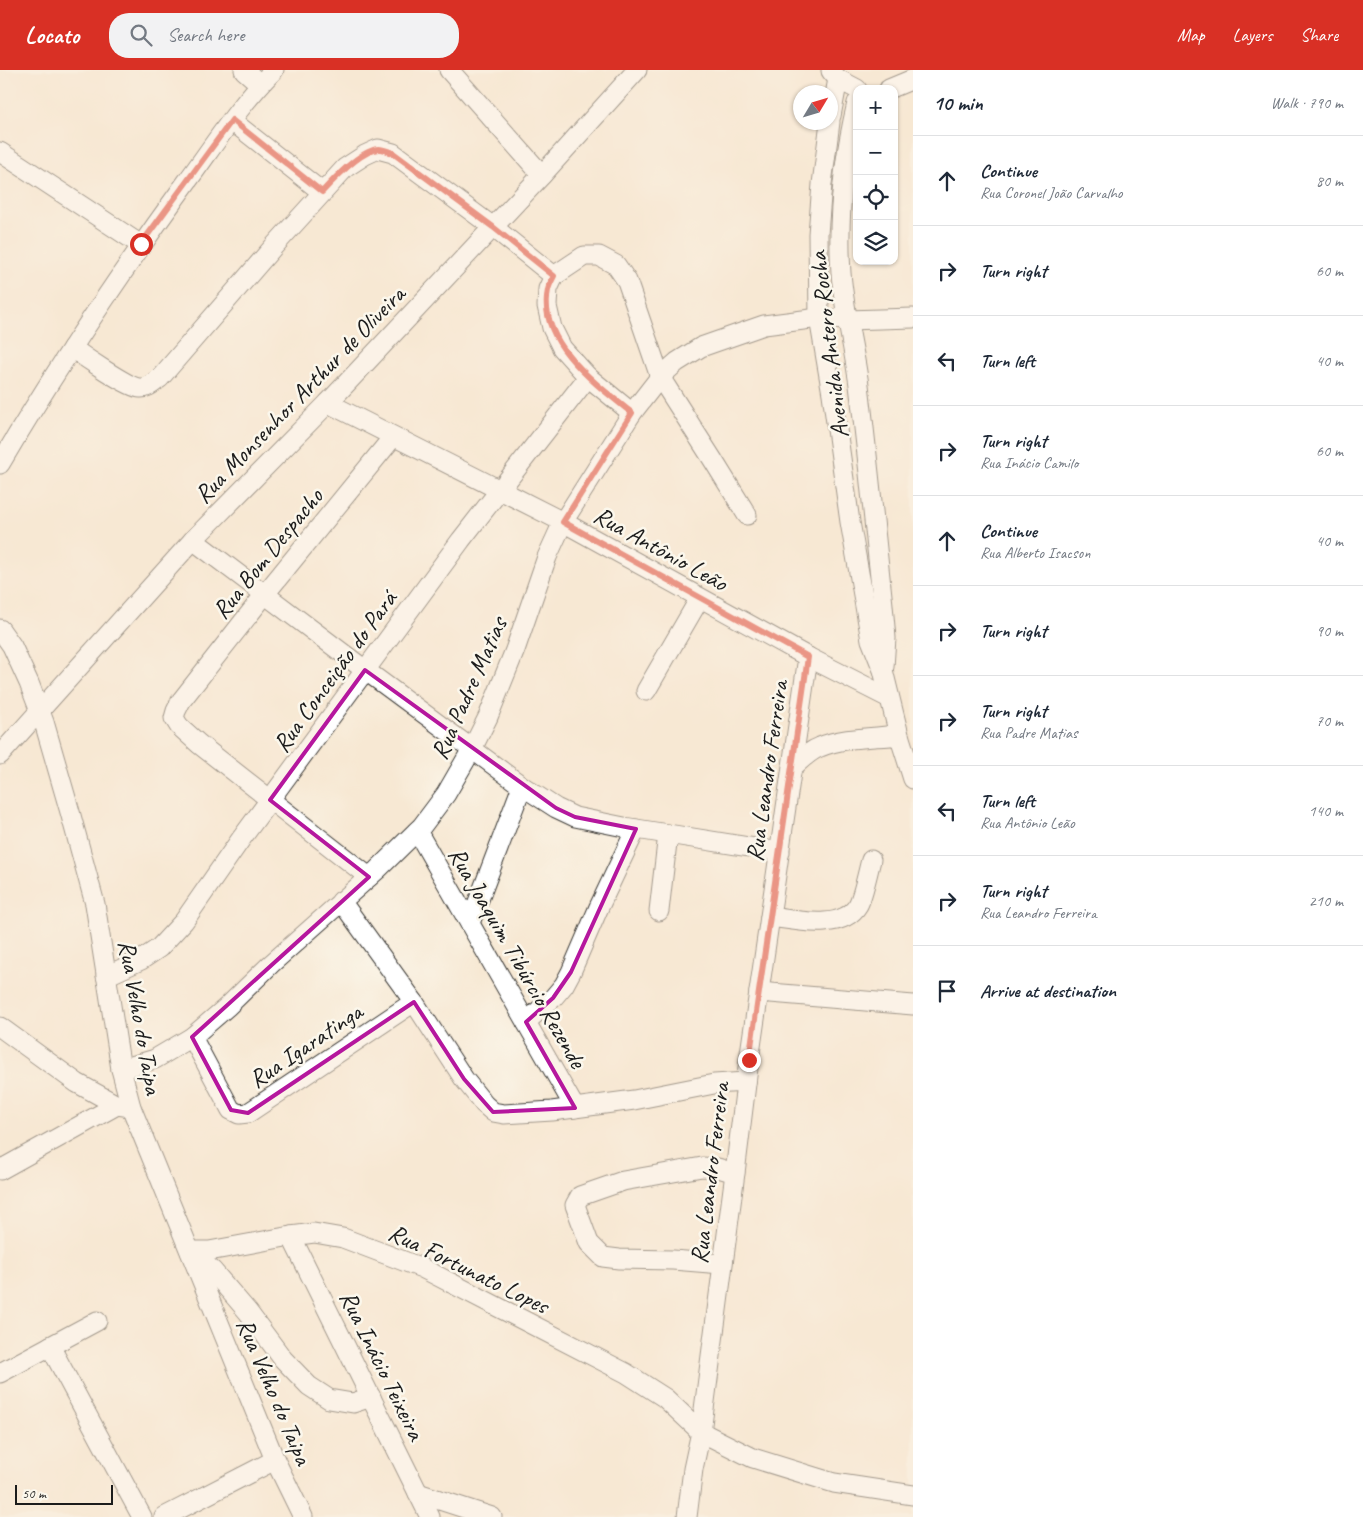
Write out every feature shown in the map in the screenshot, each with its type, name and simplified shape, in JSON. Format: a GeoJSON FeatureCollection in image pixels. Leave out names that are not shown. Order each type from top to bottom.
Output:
{"type":"FeatureCollection","features":[{"type":"Feature","properties":{"kind":"street"},"geometry":{"type":"LineString","coordinates":[[244,70],[260,84]]}},
{"type":"Feature","properties":{"kind":"street"},"geometry":{"type":"LineString","coordinates":[[0,464],[42,393],[141,244],[232,120],[260,84],[274,70]]}},
{"type":"Feature","properties":{"kind":"street"},"geometry":{"type":"LineString","coordinates":[[449,70],[542,175]]}},
{"type":"Feature","properties":{"kind":"street","name":"Rua Monsenhor Arthur de Oliveira"},"geometry":{"type":"LineString","coordinates":[[0,755],[193,540],[328,403],[542,175],[637,70]]}},
{"type":"Feature","properties":{"kind":"street"},"geometry":{"type":"LineString","coordinates":[[834,75],[853,87]]}},
{"type":"Feature","properties":{"kind":"street"},"geometry":{"type":"LineString","coordinates":[[898,85],[913,79]]}},
{"type":"Feature","properties":{"kind":"street"},"geometry":{"type":"LineString","coordinates":[[232,120],[322,192]]}},
{"type":"Feature","properties":{"kind":"street","name":"Avenida Antero Rocha"},"geometry":{"type":"LineString","coordinates":[[853,120],[849,136],[840,213],[841,272],[847,320],[860,393],[886,638],[883,670]]}},
{"type":"Feature","properties":{"kind":"street","name":"Avenida Antero Rocha"},"geometry":{"type":"LineString","coordinates":[[829,130],[818,234],[819,318],[850,522],[871,640],[883,670],[899,735],[913,779]]}},
{"type":"Feature","properties":{"kind":"street"},"geometry":{"type":"LineString","coordinates":[[72,348],[139,389],[150,386],[160,378],[345,168],[364,155],[378,149],[393,153],[493,227],[554,276]]}},
{"type":"Feature","properties":{"kind":"street"},"geometry":{"type":"LineString","coordinates":[[0,152],[141,244]]}},
{"type":"Feature","properties":{"kind":"street"},"geometry":{"type":"LineString","coordinates":[[818,234],[841,237]]}},
{"type":"Feature","properties":{"kind":"street"},"geometry":{"type":"LineString","coordinates":[[632,413],[588,377],[562,348],[552,328],[547,306],[548,290],[554,276],[584,256],[599,256],[616,265],[627,280],[660,377],[747,515]]}},
{"type":"Feature","properties":{"kind":"street","name":"Rua Padre Matias"},"geometry":{"type":"LineString","coordinates":[[121,1070],[155,1059],[192,1037],[341,901],[370,877],[417,831],[446,794],[488,717],[515,650],[547,557],[563,522],[632,413],[660,377],[677,362],[701,347],[764,325],[819,318],[847,320],[913,318]]}},
{"type":"Feature","properties":{"kind":"street","name":"Rua Conceição do Pará"},"geometry":{"type":"LineString","coordinates":[[106,976],[141,960],[159,948],[184,921],[270,800],[461,540],[588,377]]}},
{"type":"Feature","properties":{"kind":"street"},"geometry":{"type":"LineString","coordinates":[[832,394],[860,393]]}},
{"type":"Feature","properties":{"kind":"street","name":"Rua Antônio Leão"},"geometry":{"type":"LineString","coordinates":[[328,403],[563,522],[808,657],[889,698]]}},
{"type":"Feature","properties":{"kind":"street","name":"Rua Bom Despacho"},"geometry":{"type":"LineString","coordinates":[[270,800],[179,726],[174,718],[176,711],[181,701],[265,594],[394,437]]}},
{"type":"Feature","properties":{"kind":"street"},"geometry":{"type":"LineString","coordinates":[[193,540],[522,786],[556,808],[575,817],[636,829],[780,852]]}},
{"type":"Feature","properties":{"kind":"street"},"geometry":{"type":"LineString","coordinates":[[646,691],[700,598]]}},
{"type":"Feature","properties":{"kind":"street","name":"Rua Velho do Taipa"},"geometry":{"type":"LineString","coordinates":[[0,629],[30,683],[40,710],[95,904],[121,1070],[124,1106],[190,1251],[276,1460],[303,1517]]}},
{"type":"Feature","properties":{"kind":"street","name":"Rua Leandro Ferreira"},"geometry":{"type":"LineString","coordinates":[[687,1517],[746,1082],[808,657]]}},
{"type":"Feature","properties":{"kind":"street"},"geometry":{"type":"LineString","coordinates":[[792,768],[820,747],[842,741],[899,735]]}},
{"type":"Feature","properties":{"kind":"street"},"geometry":{"type":"LineString","coordinates":[[470,923],[522,786]]}},
{"type":"Feature","properties":{"kind":"street"},"geometry":{"type":"LineString","coordinates":[[270,800],[370,877]]}},
{"type":"Feature","properties":{"kind":"street"},"geometry":{"type":"LineString","coordinates":[[526,1022],[553,998],[564,985],[598,907],[636,829]]}},
{"type":"Feature","properties":{"kind":"street","name":"Rua Joaquim Tibúrcio Rezende"},"geometry":{"type":"LineString","coordinates":[[417,831],[575,1108]]}},
{"type":"Feature","properties":{"kind":"street"},"geometry":{"type":"LineString","coordinates":[[658,911],[668,834]]}},
{"type":"Feature","properties":{"kind":"street"},"geometry":{"type":"LineString","coordinates":[[770,916],[817,923],[839,920],[849,916],[858,905],[872,860]]}},
{"type":"Feature","properties":{"kind":"street"},"geometry":{"type":"LineString","coordinates":[[341,901],[414,1002],[464,1079],[493,1112],[523,1114],[575,1108],[634,1100],[714,1084],[746,1082]]}},
{"type":"Feature","properties":{"kind":"street"},"geometry":{"type":"LineString","coordinates":[[759,992],[913,1005]]}},
{"type":"Feature","properties":{"kind":"street","name":"Rua Igaratinga"},"geometry":{"type":"LineString","coordinates":[[192,1037],[231,1110],[239,1114],[248,1113],[414,1002]]}},
{"type":"Feature","properties":{"kind":"street"},"geometry":{"type":"LineString","coordinates":[[0,1027],[77,1083],[124,1106]]}},
{"type":"Feature","properties":{"kind":"street"},"geometry":{"type":"LineString","coordinates":[[0,1170],[124,1106]]}},
{"type":"Feature","properties":{"kind":"street"},"geometry":{"type":"LineString","coordinates":[[722,1264],[603,1257],[589,1243],[574,1205],[580,1196],[623,1182],[702,1167],[735,1172]]}},
{"type":"Feature","properties":{"kind":"street","name":"Rua Fortunato Lopes"},"geometry":{"type":"LineString","coordinates":[[190,1251],[208,1251],[314,1233],[343,1238],[422,1268],[626,1373],[665,1398],[700,1432],[752,1458],[834,1483],[913,1495]]}},
{"type":"Feature","properties":{"kind":"street","name":"Rua Inácio Teixeira"},"geometry":{"type":"LineString","coordinates":[[291,1236],[430,1517]]}},
{"type":"Feature","properties":{"kind":"street"},"geometry":{"type":"LineString","coordinates":[[190,1251],[212,1270],[248,1312],[283,1359],[310,1386],[328,1399],[353,1403],[371,1397]]}},
{"type":"Feature","properties":{"kind":"street"},"geometry":{"type":"LineString","coordinates":[[0,1373],[97,1321]]}},
{"type":"Feature","properties":{"kind":"street"},"geometry":{"type":"LineString","coordinates":[[50,1346],[142,1517]]}},
{"type":"Feature","properties":{"kind":"street"},"geometry":{"type":"LineString","coordinates":[[164,1517],[276,1460]]}},
{"type":"Feature","properties":{"kind":"street"},"geometry":{"type":"LineString","coordinates":[[418,1493],[492,1517]]}},
{"type":"Feature","properties":{"kind":"highlighted area"},"geometry":{"type":"Polygon","coordinates":[[[365,670],[556,808],[575,817],[636,829],[571,972],[553,998],[526,1022],[575,1108],[493,1112],[464,1079],[414,1002],[248,1113],[231,1110],[192,1037],[369,877],[270,800],[365,670]]]}},
{"type":"Feature","properties":{"kind":"route"},"geometry":{"type":"LineString","coordinates":[[141,244],[232,120],[322,192],[345,168],[364,155],[378,149],[393,153],[493,227],[554,276],[548,290],[547,306],[552,328],[562,348],[588,377],[632,413],[563,522],[808,657],[749,1060]]}}]}
